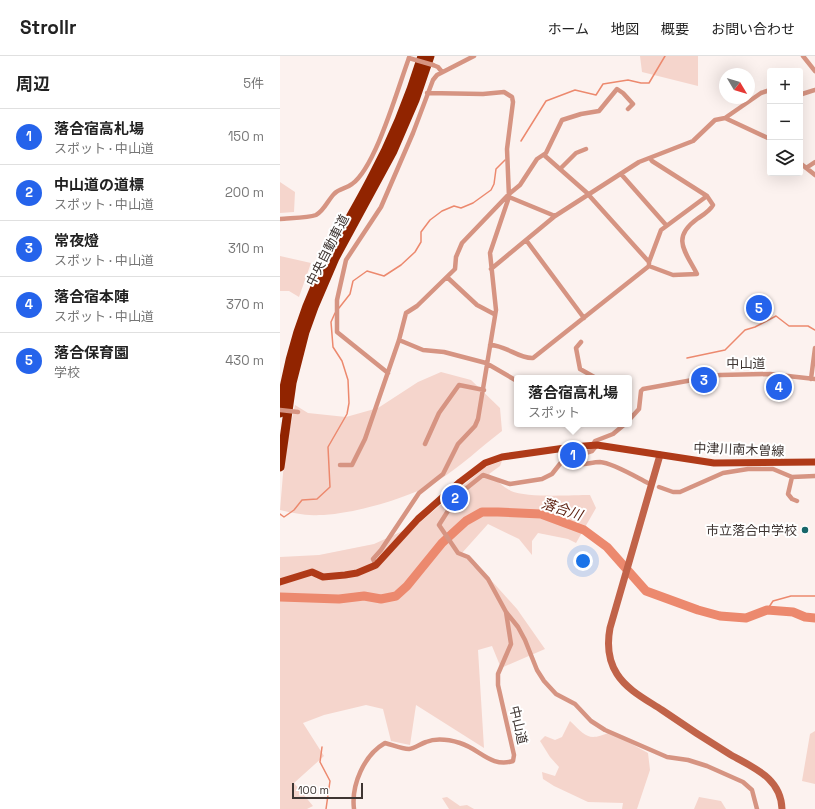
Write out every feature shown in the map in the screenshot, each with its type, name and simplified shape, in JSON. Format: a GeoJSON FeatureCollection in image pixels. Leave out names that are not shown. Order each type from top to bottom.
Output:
{"type":"FeatureCollection","features":[{"type":"Feature","properties":{"kind":"highway","name":"中央自動車道"},"geometry":{"type":"LineString","coordinates":[[280,413],[290,356],[307,305],[330,255],[387,147],[408,98],[422,56]]}},
{"type":"Feature","properties":{"kind":"highway","name":"中央自動車道"},"geometry":{"type":"LineString","coordinates":[[280,467],[292,383],[303,338],[314,307],[336,258],[396,145],[432,60]]}},
{"type":"Feature","properties":{"kind":"main road","name":"中津川南木曽線"},"geometry":{"type":"LineString","coordinates":[[280,582],[312,572],[323,577],[345,575],[363,571],[376,565],[418,519],[460,482],[485,462],[502,457],[595,445],[714,463],[815,462]]}},
{"type":"Feature","properties":{"kind":"street"},"geometry":{"type":"LineString","coordinates":[[388,373],[337,332],[337,300],[346,260],[381,207],[414,133],[427,93],[435,76],[474,56]]}},
{"type":"Feature","properties":{"kind":"street"},"geometry":{"type":"LineString","coordinates":[[803,56],[815,71]]}},
{"type":"Feature","properties":{"kind":"street"},"geometry":{"type":"LineString","coordinates":[[280,219],[316,215],[322,211],[333,194],[340,189],[352,185],[367,167],[390,116],[409,58],[432,60],[442,72]]}},
{"type":"Feature","properties":{"kind":"street"},"geometry":{"type":"LineString","coordinates":[[340,465],[352,465],[365,439],[399,340],[406,313],[417,306],[448,278],[456,266],[458,251],[464,240],[520,185],[539,157],[544,155],[562,120],[581,114],[599,111],[617,90],[623,93],[633,104],[628,109]]}},
{"type":"Feature","properties":{"kind":"street"},"geometry":{"type":"LineString","coordinates":[[803,94],[815,90]]}},
{"type":"Feature","properties":{"kind":"street"},"geometry":{"type":"LineString","coordinates":[[491,268],[555,216],[639,162],[690,143],[715,120],[725,118],[761,93],[767,91]]}},
{"type":"Feature","properties":{"kind":"street"},"geometry":{"type":"LineString","coordinates":[[376,565],[374,559],[376,555],[381,550],[419,493],[443,474],[458,444],[474,426],[484,390],[486,364],[494,314],[496,310],[491,268],[491,249],[509,196],[507,149],[513,102],[512,97],[504,92],[483,94],[427,93]]}},
{"type":"Feature","properties":{"kind":"street"},"geometry":{"type":"LineString","coordinates":[[725,118],[767,136]]}},
{"type":"Feature","properties":{"kind":"street"},"geometry":{"type":"LineString","coordinates":[[560,169],[576,153],[586,149]]}},
{"type":"Feature","properties":{"kind":"street"},"geometry":{"type":"LineString","coordinates":[[544,155],[589,195],[649,264],[673,275],[697,274],[683,248],[682,240],[687,227],[711,209],[713,204],[707,196],[652,161],[650,158]]}},
{"type":"Feature","properties":{"kind":"street"},"geometry":{"type":"LineString","coordinates":[[806,168],[815,162]]}},
{"type":"Feature","properties":{"kind":"street"},"geometry":{"type":"LineString","coordinates":[[803,166],[815,175]]}},
{"type":"Feature","properties":{"kind":"street"},"geometry":{"type":"LineString","coordinates":[[621,174],[666,225]]}},
{"type":"Feature","properties":{"kind":"street"},"geometry":{"type":"LineString","coordinates":[[509,196],[555,216]]}},
{"type":"Feature","properties":{"kind":"street"},"geometry":{"type":"LineString","coordinates":[[490,345],[498,345],[524,357],[533,358],[649,264],[658,236],[666,225],[707,196]]}},
{"type":"Feature","properties":{"kind":"street"},"geometry":{"type":"LineString","coordinates":[[526,240],[584,318]]}},
{"type":"Feature","properties":{"kind":"street"},"geometry":{"type":"LineString","coordinates":[[448,278],[477,305],[494,314]]}},
{"type":"Feature","properties":{"kind":"street"},"geometry":{"type":"LineString","coordinates":[[399,340],[423,350],[444,352],[486,364],[514,379]]}},
{"type":"Feature","properties":{"kind":"street"},"geometry":{"type":"LineString","coordinates":[[581,342],[576,348],[580,369],[591,375]]}},
{"type":"Feature","properties":{"kind":"street"},"geometry":{"type":"LineString","coordinates":[[813,379],[815,348]]}},
{"type":"Feature","properties":{"kind":"street","name":"中山道"},"geometry":{"type":"LineString","coordinates":[[632,417],[639,409],[641,391],[643,389],[720,374],[770,374],[813,379]]}},
{"type":"Feature","properties":{"kind":"street"},"geometry":{"type":"LineString","coordinates":[[424,444],[439,413],[459,385],[484,390]]}},
{"type":"Feature","properties":{"kind":"street"},"geometry":{"type":"LineString","coordinates":[[280,410],[298,412]]}},
{"type":"Feature","properties":{"kind":"street"},"geometry":{"type":"LineString","coordinates":[[567,459],[592,451],[595,441],[613,434],[621,427]]}},
{"type":"Feature","properties":{"kind":"street"},"geometry":{"type":"LineString","coordinates":[[660,455],[608,638],[608,647],[613,666],[622,682],[676,720],[766,775],[778,790],[782,809]]}},
{"type":"Feature","properties":{"kind":"street"},"geometry":{"type":"LineString","coordinates":[[567,459],[576,465],[601,462],[609,464],[648,483]]}},
{"type":"Feature","properties":{"kind":"street","name":"中山道"},"geometry":{"type":"LineString","coordinates":[[354,809],[355,789],[360,773],[370,756],[385,743],[405,749],[411,749],[428,741],[452,742],[466,745],[494,762],[506,763],[513,761],[514,755],[498,684],[498,674],[511,644],[506,612],[488,579],[468,557],[456,551],[440,529],[440,521],[458,495],[483,475],[510,484],[542,479],[552,474],[561,462],[567,459]]}},
{"type":"Feature","properties":{"kind":"street"},"geometry":{"type":"LineString","coordinates":[[659,487],[674,492],[680,492],[723,473],[748,469],[773,469],[792,477],[815,476]]}},
{"type":"Feature","properties":{"kind":"street"},"geometry":{"type":"LineString","coordinates":[[792,477],[788,487],[788,494],[792,499],[797,501]]}},
{"type":"Feature","properties":{"kind":"street"},"geometry":{"type":"LineString","coordinates":[[506,612],[518,627],[525,640],[537,670],[544,681],[556,694],[575,704],[591,721],[605,730],[667,757],[688,760],[707,766],[743,782],[752,790],[757,809]]}},
{"type":"Feature","properties":{"kind":"shaded area"},"geometry":{"type":"Polygon","coordinates":[[[640,56],[698,56],[698,86],[642,72],[640,56]]]}},
{"type":"Feature","properties":{"kind":"shaded area"},"geometry":{"type":"Polygon","coordinates":[[[280,182],[295,192],[294,212],[280,213],[280,182]]]}},
{"type":"Feature","properties":{"kind":"shaded area"},"geometry":{"type":"Polygon","coordinates":[[[280,256],[311,263],[299,297],[289,291],[280,291],[280,256]]]}},
{"type":"Feature","properties":{"kind":"shaded area"},"geometry":{"type":"Polygon","coordinates":[[[441,372],[471,380],[500,408],[502,431],[447,475],[414,493],[398,499],[348,512],[332,514],[309,515],[280,510],[285,450],[295,405],[308,413],[346,417],[378,408],[418,382],[441,372]]]}},
{"type":"Feature","properties":{"kind":"shaded area"},"geometry":{"type":"Polygon","coordinates":[[[502,461],[500,466],[489,474],[511,491],[527,495],[590,495],[596,508],[576,543],[568,539],[538,533],[532,541],[532,555],[519,539],[488,524],[462,553],[473,566],[490,579],[517,609],[545,649],[501,668],[492,646],[478,650],[484,748],[416,705],[410,745],[391,741],[383,709],[366,705],[324,715],[303,723],[324,756],[294,783],[313,806],[307,809],[280,809],[280,557],[319,555],[374,544],[418,524],[485,467],[502,461]]]}},
{"type":"Feature","properties":{"kind":"shaded area"},"geometry":{"type":"Polygon","coordinates":[[[570,721],[588,736],[597,737],[610,732],[648,753],[650,770],[637,809],[622,809],[623,803],[588,802],[554,786],[543,779],[542,772],[555,776],[559,767],[550,757],[540,741],[545,736],[555,740],[562,737],[570,721]]]}},
{"type":"Feature","properties":{"kind":"shaded area"},"geometry":{"type":"Polygon","coordinates":[[[815,731],[815,784],[802,781],[810,734],[815,731]]]}},
{"type":"Feature","properties":{"kind":"shaded area"},"geometry":{"type":"Polygon","coordinates":[[[447,797],[460,806],[467,805],[474,809],[449,809],[442,798],[447,797]]]}},
{"type":"Feature","properties":{"kind":"shaded area"},"geometry":{"type":"Polygon","coordinates":[[[699,797],[721,801],[726,809],[694,809],[699,797]]]}},
{"type":"Feature","properties":{"kind":"waterway"},"geometry":{"type":"LineString","coordinates":[[521,141],[546,101],[575,90],[596,95],[603,84],[628,80],[649,83],[665,56]]}},
{"type":"Feature","properties":{"kind":"waterway"},"geometry":{"type":"LineString","coordinates":[[339,308],[350,294],[353,281],[367,271],[384,276],[401,265],[415,252],[421,242],[421,232],[430,220],[442,211],[454,206],[461,208],[473,203],[491,190],[494,184],[496,169],[505,160]]}},
{"type":"Feature","properties":{"kind":"waterway"},"geometry":{"type":"LineString","coordinates":[[280,514],[284,517],[294,510],[302,500],[317,499],[330,487],[328,447],[347,414],[349,403],[348,380],[342,361],[333,347],[331,322],[335,313]]}},
{"type":"Feature","properties":{"kind":"waterway"},"geometry":{"type":"LineString","coordinates":[[687,358],[725,350],[745,330],[755,327],[776,316],[789,326],[808,326],[815,330]]}},
{"type":"Feature","properties":{"kind":"waterway","name":"落合川"},"geometry":{"type":"LineString","coordinates":[[280,597],[339,599],[364,596],[381,599],[396,596],[407,586],[442,543],[466,521],[482,512],[498,512],[541,514],[584,530],[607,547],[646,591],[698,610],[720,616],[746,618],[767,610],[793,612],[805,617],[815,618]]}},
{"type":"Feature","properties":{"kind":"waterway"},"geometry":{"type":"LineString","coordinates":[[767,610],[773,601],[791,596],[815,596]]}},
{"type":"Feature","properties":{"kind":"waterway"},"geometry":{"type":"LineString","coordinates":[[322,747],[320,762],[330,781],[326,809]]}},
{"type":"Feature","properties":{"kind":"place","name":"落合保育園"},"geometry":{"type":"Point","coordinates":[759,308]}},
{"type":"Feature","properties":{"kind":"place","name":"常夜燈"},"geometry":{"type":"Point","coordinates":[704,380]}},
{"type":"Feature","properties":{"kind":"place","name":"落合宿本陣"},"geometry":{"type":"Point","coordinates":[779,387]}},
{"type":"Feature","properties":{"kind":"place","name":"落合宿高札場"},"geometry":{"type":"Point","coordinates":[573,455]}},
{"type":"Feature","properties":{"kind":"place","name":"中山道の道標"},"geometry":{"type":"Point","coordinates":[455,498]}},
{"type":"Feature","properties":{"kind":"place","name":"市立落合中学校"},"geometry":{"type":"Point","coordinates":[805,530]}}]}
